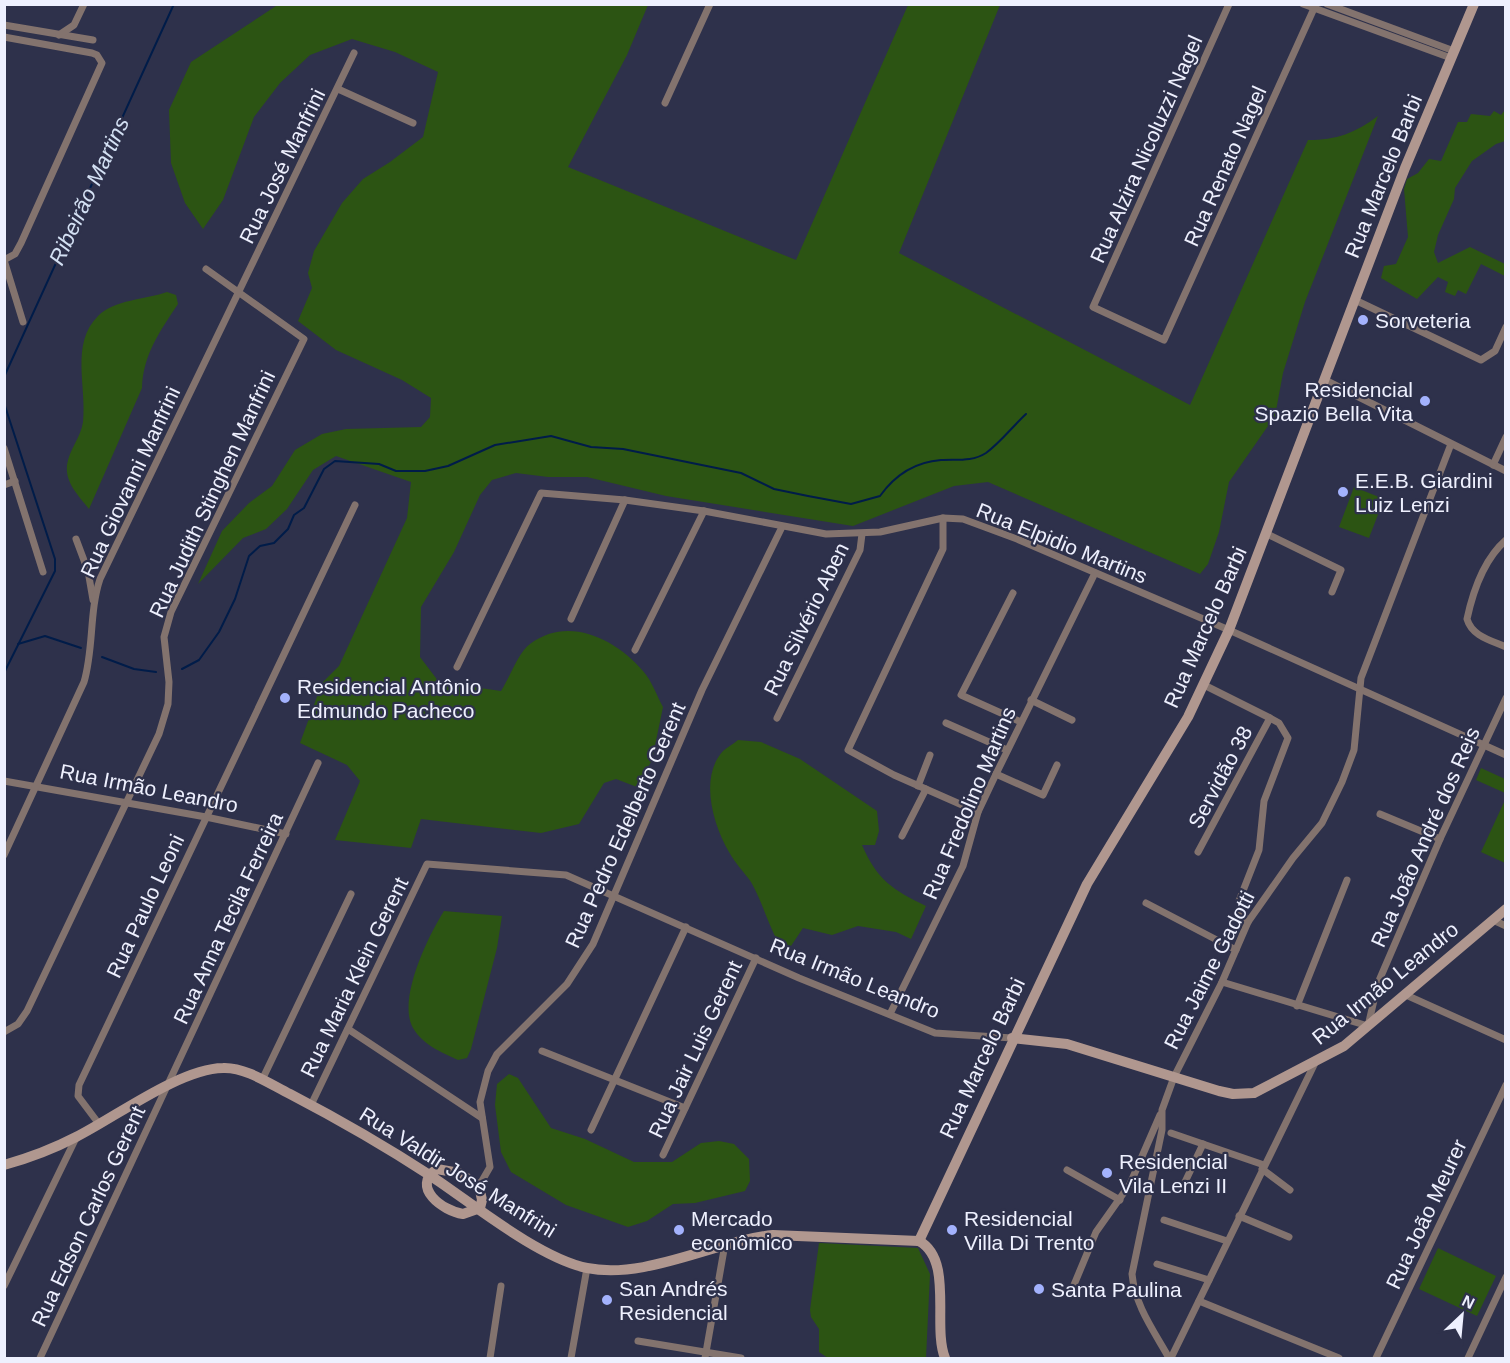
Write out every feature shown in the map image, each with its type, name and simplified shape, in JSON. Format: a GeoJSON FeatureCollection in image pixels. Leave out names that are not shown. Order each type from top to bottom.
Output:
{"type":"FeatureCollection","features":[{"type":"Feature","properties":{"kind":"street"},"geometry":{"type":"LineString","coordinates":[[57,46],[59,34],[74,25],[84,4]]}},
{"type":"Feature","properties":{"kind":"street"},"geometry":{"type":"LineString","coordinates":[[665,103],[710,4]]}},
{"type":"Feature","properties":{"kind":"street","name":"Rua Alzira Nicoluzzi Nagel"},"geometry":{"type":"LineString","coordinates":[[1164,340],[1093,307],[1229,4]]}},
{"type":"Feature","properties":{"kind":"street"},"geometry":{"type":"LineString","coordinates":[[1303,4],[1453,55]]}},
{"type":"Feature","properties":{"kind":"street"},"geometry":{"type":"LineString","coordinates":[[1327,4],[1453,55]]}},
{"type":"Feature","properties":{"kind":"street","name":"Rua Marcelo Barbi"},"geometry":{"type":"LineString","coordinates":[[919,1241],[1012,1038],[1094,870],[1188,717],[1229,630],[1405,168],[1474,4]]}},
{"type":"Feature","properties":{"kind":"street","name":"Rua Renato Nagel"},"geometry":{"type":"LineString","coordinates":[[1164,340],[1315,7]]}},
{"type":"Feature","properties":{"kind":"street"},"geometry":{"type":"LineString","coordinates":[[4,25],[93,40]]}},
{"type":"Feature","properties":{"kind":"street"},"geometry":{"type":"LineString","coordinates":[[4,37],[57,46],[100,57],[101,66],[21,243],[15,254],[4,260],[23,322]]}},
{"type":"Feature","properties":{"kind":"street","name":"Rua José Manfrini"},"geometry":{"type":"LineString","coordinates":[[239,294],[354,53]]}},
{"type":"Feature","properties":{"kind":"street"},"geometry":{"type":"LineString","coordinates":[[338,89],[413,123]]}},
{"type":"Feature","properties":{"kind":"street"},"geometry":{"type":"LineString","coordinates":[[206,269],[239,294]]}},
{"type":"Feature","properties":{"kind":"street","name":"Rua Judith Stinghen Manfrini"},"geometry":{"type":"LineString","coordinates":[[4,1032],[18,1024],[27,1011],[159,734],[166,712],[169,682],[164,637],[171,612],[304,339],[239,294]]}},
{"type":"Feature","properties":{"kind":"street","name":"Rua Giovanni Manfrini"},"geometry":{"type":"LineString","coordinates":[[4,855],[84,682],[91,656],[93,606],[104,570],[239,294]]}},
{"type":"Feature","properties":{"kind":"street"},"geometry":{"type":"LineString","coordinates":[[1355,300],[1481,360],[1496,351],[1506,327]]}},
{"type":"Feature","properties":{"kind":"street"},"geometry":{"type":"LineString","coordinates":[[1325,381],[1506,471]]}},
{"type":"Feature","properties":{"kind":"street"},"geometry":{"type":"LineString","coordinates":[[1493,465],[1506,437]]}},
{"type":"Feature","properties":{"kind":"street","name":"Rua Jaime Gadotti"},"geometry":{"type":"LineString","coordinates":[[1170,1359],[1141,1308],[1134,1290],[1132,1274],[1162,1130],[1162,1110],[1174,1077],[1222,982],[1248,922],[1293,858],[1315,833],[1333,803],[1354,750],[1359,689],[1451,444]]}},
{"type":"Feature","properties":{"kind":"street"},"geometry":{"type":"LineString","coordinates":[[4,448],[44,572]]}},
{"type":"Feature","properties":{"kind":"street"},"geometry":{"type":"LineString","coordinates":[[4,485],[15,482]]}},
{"type":"Feature","properties":{"kind":"street","name":"Rua Elpidio Martins"},"geometry":{"type":"LineString","coordinates":[[457,667],[541,493],[625,500],[704,511],[826,534],[862,534],[943,518],[983,525],[1229,630],[1506,755]]}},
{"type":"Feature","properties":{"kind":"street"},"geometry":{"type":"LineString","coordinates":[[571,619],[625,500]]}},
{"type":"Feature","properties":{"kind":"street","name":"Rua Paulo Leoni"},"geometry":{"type":"LineString","coordinates":[[99,1124],[78,1096],[79,1085],[356,505]]}},
{"type":"Feature","properties":{"kind":"street"},"geometry":{"type":"LineString","coordinates":[[635,651],[704,511]]}},
{"type":"Feature","properties":{"kind":"street"},"geometry":{"type":"LineString","coordinates":[[943,518],[944,549],[848,750],[894,775],[978,812]]}},
{"type":"Feature","properties":{"kind":"street","name":"Rua Pedro Edelberto Gerent"},"geometry":{"type":"LineString","coordinates":[[479,1186],[490,1167],[482,1118],[483,1085],[497,1054],[567,984],[593,944],[702,690],[782,527]]}},
{"type":"Feature","properties":{"kind":"street","name":"Rua Silvério Aben"},"geometry":{"type":"LineString","coordinates":[[777,718],[861,550],[862,534]]}},
{"type":"Feature","properties":{"kind":"street"},"geometry":{"type":"LineString","coordinates":[[1267,534],[1341,570],[1332,592]]}},
{"type":"Feature","properties":{"kind":"street"},"geometry":{"type":"LineString","coordinates":[[76,539],[88,571],[93,606]]}},
{"type":"Feature","properties":{"kind":"street"},"geometry":{"type":"LineString","coordinates":[[1506,540],[1492,553],[1486,564],[1467,619],[1469,627],[1477,635],[1506,647]]}},
{"type":"Feature","properties":{"kind":"street","name":"Rua Fredolino Martins"},"geometry":{"type":"LineString","coordinates":[[890,1014],[963,866],[978,812],[1095,573]]}},
{"type":"Feature","properties":{"kind":"street"},"geometry":{"type":"LineString","coordinates":[[1013,593],[962,695],[1021,722]]}},
{"type":"Feature","properties":{"kind":"street"},"geometry":{"type":"LineString","coordinates":[[1204,685],[1270,718],[1286,732],[1287,745],[1264,801],[1259,850],[1239,901],[1240,911],[1248,922]]}},
{"type":"Feature","properties":{"kind":"street","name":"Rua João André dos Reis"},"geometry":{"type":"LineString","coordinates":[[1368,1026],[1378,983],[1440,839],[1506,698]]}},
{"type":"Feature","properties":{"kind":"street"},"geometry":{"type":"LineString","coordinates":[[1031,700],[1072,720]]}},
{"type":"Feature","properties":{"kind":"street","name":"Servidão 38"},"geometry":{"type":"LineString","coordinates":[[1198,852],[1270,718]]}},
{"type":"Feature","properties":{"kind":"street"},"geometry":{"type":"LineString","coordinates":[[946,723],[1007,750]]}},
{"type":"Feature","properties":{"kind":"street"},"geometry":{"type":"LineString","coordinates":[[902,836],[922,787],[930,755]]}},
{"type":"Feature","properties":{"kind":"street","name":"Rua Anna Tecila Ferreira"},"geometry":{"type":"LineString","coordinates":[[167,1087],[318,763]]}},
{"type":"Feature","properties":{"kind":"street"},"geometry":{"type":"LineString","coordinates":[[996,774],[1043,795],[1057,765]]}},
{"type":"Feature","properties":{"kind":"street","name":"Rua Irmão Leandro"},"geometry":{"type":"LineString","coordinates":[[4,781],[206,817],[286,834]]}},
{"type":"Feature","properties":{"kind":"street"},"geometry":{"type":"LineString","coordinates":[[1380,814],[1440,839]]}},
{"type":"Feature","properties":{"kind":"street","name":"Rua Irmão Leandro"},"geometry":{"type":"LineString","coordinates":[[427,864],[566,875],[756,958],[946,1035],[1012,1038],[1067,1044],[1219,1091],[1245,1094],[1261,1090],[1344,1046],[1506,909]]}},
{"type":"Feature","properties":{"kind":"street","name":"Rua Maria Klein Gerent"},"geometry":{"type":"LineString","coordinates":[[311,1105],[427,864]]}},
{"type":"Feature","properties":{"kind":"street"},"geometry":{"type":"LineString","coordinates":[[1297,1006],[1347,880]]}},
{"type":"Feature","properties":{"kind":"street"},"geometry":{"type":"LineString","coordinates":[[262,1080],[351,894]]}},
{"type":"Feature","properties":{"kind":"street"},"geometry":{"type":"LineString","coordinates":[[1146,903],[1236,950]]}},
{"type":"Feature","properties":{"kind":"street"},"geometry":{"type":"LineString","coordinates":[[1492,920],[1506,926]]}},
{"type":"Feature","properties":{"kind":"street"},"geometry":{"type":"LineString","coordinates":[[591,1130],[686,927]]}},
{"type":"Feature","properties":{"kind":"street","name":"Rua Jair Luis Gerent"},"geometry":{"type":"LineString","coordinates":[[663,1155],[756,958]]}},
{"type":"Feature","properties":{"kind":"street"},"geometry":{"type":"LineString","coordinates":[[1222,982],[1368,1026]]}},
{"type":"Feature","properties":{"kind":"street"},"geometry":{"type":"LineString","coordinates":[[1406,995],[1506,1040]]}},
{"type":"Feature","properties":{"kind":"street"},"geometry":{"type":"LineString","coordinates":[[348,1029],[482,1118]]}},
{"type":"Feature","properties":{"kind":"street"},"geometry":{"type":"LineString","coordinates":[[542,1051],[685,1108]]}},
{"type":"Feature","properties":{"kind":"street"},"geometry":{"type":"LineString","coordinates":[[1170,1359],[1315,1063]]}},
{"type":"Feature","properties":{"kind":"street","name":"Rua Valdir José Manfrini"},"geometry":{"type":"LineString","coordinates":[[4,1165],[35,1156],[76,1138],[167,1087],[208,1069],[226,1067],[262,1080],[311,1105],[429,1175],[558,1258],[587,1268],[622,1270],[691,1255],[749,1238],[797,1235],[919,1241]]}},
{"type":"Feature","properties":{"kind":"street","name":"Rua João Meurer"},"geometry":{"type":"LineString","coordinates":[[1376,1359],[1506,1084]]}},
{"type":"Feature","properties":{"kind":"street","name":"Rua Edson Carlos Gerent"},"geometry":{"type":"LineString","coordinates":[[40,1359],[167,1087]]}},
{"type":"Feature","properties":{"kind":"street"},"geometry":{"type":"LineString","coordinates":[[1071,1292],[1096,1232],[1120,1200],[1162,1110]]}},
{"type":"Feature","properties":{"kind":"street"},"geometry":{"type":"LineString","coordinates":[[1171,1133],[1263,1167],[1290,1190]]}},
{"type":"Feature","properties":{"kind":"street"},"geometry":{"type":"LineString","coordinates":[[4,1286],[76,1138]]}},
{"type":"Feature","properties":{"kind":"street"},"geometry":{"type":"LineString","coordinates":[[1185,1182],[1203,1144]]}},
{"type":"Feature","properties":{"kind":"street"},"geometry":{"type":"LineString","coordinates":[[437,1169],[447,1169],[470,1178],[479,1186],[482,1200],[480,1208],[463,1214],[438,1204],[428,1188],[429,1175],[437,1169]]}},
{"type":"Feature","properties":{"kind":"street"},"geometry":{"type":"LineString","coordinates":[[1066,1170],[1120,1200]]}},
{"type":"Feature","properties":{"kind":"street"},"geometry":{"type":"LineString","coordinates":[[1239,1216],[1288,1237]]}},
{"type":"Feature","properties":{"kind":"street"},"geometry":{"type":"LineString","coordinates":[[1164,1220],[1227,1240]]}},
{"type":"Feature","properties":{"kind":"street"},"geometry":{"type":"LineString","coordinates":[[919,1241],[928,1248],[938,1270],[938,1334],[945,1359]]}},
{"type":"Feature","properties":{"kind":"street"},"geometry":{"type":"LineString","coordinates":[[706,1356],[725,1244]]}},
{"type":"Feature","properties":{"kind":"street"},"geometry":{"type":"LineString","coordinates":[[1157,1264],[1209,1280]]}},
{"type":"Feature","properties":{"kind":"street"},"geometry":{"type":"LineString","coordinates":[[571,1359],[587,1268]]}},
{"type":"Feature","properties":{"kind":"street"},"geometry":{"type":"LineString","coordinates":[[1468,1359],[1506,1277]]}},
{"type":"Feature","properties":{"kind":"street"},"geometry":{"type":"LineString","coordinates":[[490,1359],[501,1286]]}},
{"type":"Feature","properties":{"kind":"street"},"geometry":{"type":"LineString","coordinates":[[1199,1300],[1339,1359]]}},
{"type":"Feature","properties":{"kind":"street"},"geometry":{"type":"LineString","coordinates":[[638,1341],[706,1356],[741,1359]]}},
{"type":"Feature","properties":{"kind":"green space"},"geometry":{"type":"Polygon","coordinates":[[[279,4],[648,5],[627,55],[568,167],[796,260],[908,5],[1000,5],[899,253],[1190,405],[1308,140],[1328,139],[1345,134],[1378,116],[1305,302],[1283,373],[1275,416],[1229,482],[1219,532],[1208,564],[1200,574],[988,482],[954,486],[853,526],[666,496],[587,477],[548,477],[516,473],[492,480],[480,495],[454,552],[421,607],[420,657],[439,682],[501,691],[526,648],[545,636],[560,631],[575,631],[605,641],[632,659],[643,671],[663,707],[652,760],[637,787],[616,779],[604,783],[579,824],[541,833],[421,819],[411,848],[335,840],[360,781],[347,765],[300,743],[322,683],[339,666],[407,518],[411,482],[336,456],[313,470],[287,509],[266,529],[243,538],[198,584],[222,531],[249,503],[272,486],[295,450],[322,434],[346,429],[421,427],[430,417],[431,398],[402,380],[336,350],[298,321],[312,288],[308,273],[314,251],[342,203],[363,179],[423,137],[438,72],[395,52],[352,39],[310,55],[280,83],[254,117],[223,200],[203,229],[185,203],[171,163],[169,110],[191,62],[279,4]]]}},
{"type":"Feature","properties":{"kind":"green space"},"geometry":{"type":"Polygon","coordinates":[[[1505,110],[1505,141],[1496,144],[1472,161],[1455,188],[1454,199],[1438,235],[1434,252],[1438,263],[1470,247],[1505,264],[1505,276],[1481,264],[1466,294],[1458,290],[1455,296],[1445,292],[1448,282],[1438,277],[1417,299],[1381,278],[1384,266],[1396,264],[1408,237],[1404,189],[1407,179],[1418,173],[1429,159],[1441,161],[1458,122],[1467,122],[1471,114],[1490,116],[1494,111],[1501,115],[1505,110]]]}},
{"type":"Feature","properties":{"kind":"green space"},"geometry":{"type":"Polygon","coordinates":[[[167,292],[176,295],[178,304],[149,354],[142,388],[89,509],[74,489],[67,472],[68,459],[83,422],[82,352],[84,339],[89,327],[98,316],[112,306],[167,292]]]}},
{"type":"Feature","properties":{"kind":"green space"},"geometry":{"type":"Polygon","coordinates":[[[1354,487],[1384,499],[1369,538],[1339,527],[1354,487]]]}},
{"type":"Feature","properties":{"kind":"green space"},"geometry":{"type":"Polygon","coordinates":[[[738,740],[761,742],[800,759],[877,811],[879,831],[875,845],[862,845],[874,867],[887,883],[926,906],[911,939],[896,932],[858,926],[832,935],[803,928],[791,946],[778,942],[751,882],[723,841],[711,801],[710,787],[716,762],[723,751],[738,740]]]}},
{"type":"Feature","properties":{"kind":"green space"},"geometry":{"type":"Polygon","coordinates":[[[1481,768],[1505,779],[1505,793],[1476,780],[1481,768]]]}},
{"type":"Feature","properties":{"kind":"green space"},"geometry":{"type":"Polygon","coordinates":[[[1505,800],[1505,863],[1481,852],[1505,800]]]}},
{"type":"Feature","properties":{"kind":"green space"},"geometry":{"type":"Polygon","coordinates":[[[444,911],[502,916],[497,948],[471,1049],[467,1058],[458,1060],[422,1039],[413,1028],[409,1016],[409,1001],[416,968],[444,911]]]}},
{"type":"Feature","properties":{"kind":"green space"},"geometry":{"type":"Polygon","coordinates":[[[509,1074],[518,1078],[551,1128],[585,1139],[634,1162],[672,1162],[701,1143],[719,1141],[734,1144],[749,1159],[750,1181],[745,1191],[695,1203],[673,1204],[647,1221],[628,1227],[566,1205],[511,1172],[501,1152],[495,1105],[497,1084],[509,1074]]]}},
{"type":"Feature","properties":{"kind":"green space"},"geometry":{"type":"Polygon","coordinates":[[[819,1243],[918,1248],[930,1274],[926,1358],[828,1358],[819,1352],[819,1329],[811,1317],[810,1310],[819,1243]]]}},
{"type":"Feature","properties":{"kind":"green space"},"geometry":{"type":"Polygon","coordinates":[[[1438,1248],[1496,1276],[1477,1316],[1419,1289],[1438,1248]]]}},
{"type":"Feature","properties":{"kind":"waterway","name":"Ribeirão Martins"},"geometry":{"type":"LineString","coordinates":[[4,377],[174,4]]}},
{"type":"Feature","properties":{"kind":"waterway","name":"Ribeirão Martins"},"geometry":{"type":"LineString","coordinates":[[4,403],[55,559],[55,571],[4,673]]}},
{"type":"Feature","properties":{"kind":"waterway"},"geometry":{"type":"LineString","coordinates":[[182,669],[199,660],[219,632],[235,599],[249,556],[260,546],[274,543],[288,529],[294,515],[304,508],[324,469],[335,461],[379,464],[396,471],[425,471],[448,466],[495,445],[551,436],[591,447],[623,449],[741,473],[774,489],[851,504],[880,496],[899,476],[922,464],[981,456],[1026,414]]}},
{"type":"Feature","properties":{"kind":"waterway"},"geometry":{"type":"LineString","coordinates":[[18,644],[45,636],[81,648]]}},
{"type":"Feature","properties":{"kind":"waterway"},"geometry":{"type":"LineString","coordinates":[[102,657],[134,669],[156,672]]}},
{"type":"Feature","properties":{"kind":"place","name":"Sorveteria"},"geometry":{"type":"Point","coordinates":[1363,320]}},
{"type":"Feature","properties":{"kind":"place","name":"Residencial Spazio Bella Vita"},"geometry":{"type":"Point","coordinates":[1425,401]}},
{"type":"Feature","properties":{"kind":"place","name":"E.E.B. Giardini Luiz Lenzi"},"geometry":{"type":"Point","coordinates":[1343,492]}},
{"type":"Feature","properties":{"kind":"place","name":"Residencial Antônio Edmundo Pacheco"},"geometry":{"type":"Point","coordinates":[285,698]}},
{"type":"Feature","properties":{"kind":"place","name":"Residencial Vila Lenzi II"},"geometry":{"type":"Point","coordinates":[1107,1173]}},
{"type":"Feature","properties":{"kind":"place","name":"Mercado econômico"},"geometry":{"type":"Point","coordinates":[679,1230]}},
{"type":"Feature","properties":{"kind":"place","name":"Residencial Villa Di Trento"},"geometry":{"type":"Point","coordinates":[952,1230]}},
{"type":"Feature","properties":{"kind":"place","name":"Santa Paulina"},"geometry":{"type":"Point","coordinates":[1039,1289]}},
{"type":"Feature","properties":{"kind":"place","name":"San Andrés Residencial"},"geometry":{"type":"Point","coordinates":[607,1300]}}]}
